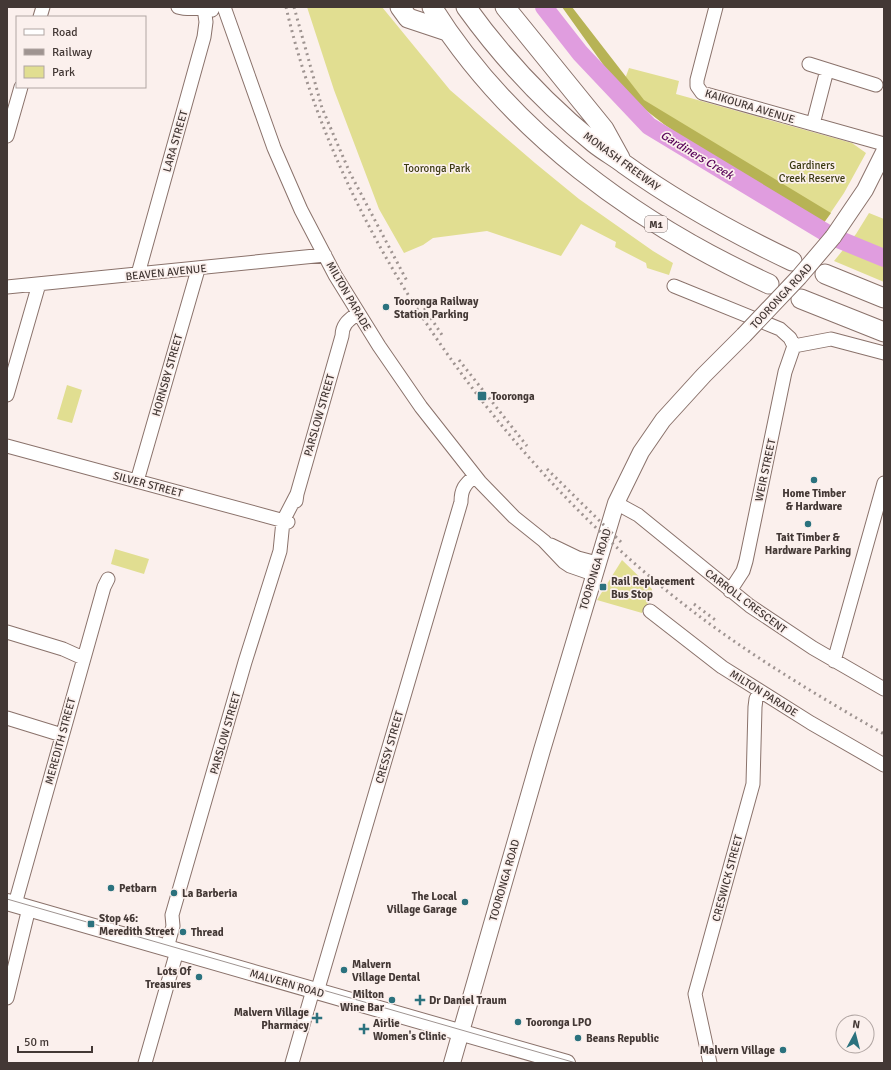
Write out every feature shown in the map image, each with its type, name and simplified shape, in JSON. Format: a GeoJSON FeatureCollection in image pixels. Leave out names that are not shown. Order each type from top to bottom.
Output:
{"type":"FeatureCollection","features":[{"type":"Feature","properties":{"kind":"highway"},"geometry":{"type":"LineString","coordinates":[[400,7],[408,18],[448,31]]}},
{"type":"Feature","properties":{"kind":"highway","name":"M1"},"geometry":{"type":"LineString","coordinates":[[432,7],[448,31],[484,77],[505,100],[554,147],[605,189],[657,225],[695,248],[769,284]]}},
{"type":"Feature","properties":{"kind":"highway","name":"MONASH FREEWAY"},"geometry":{"type":"LineString","coordinates":[[466,7],[506,56],[550,104],[596,144],[675,199],[712,221],[792,261]]}},
{"type":"Feature","properties":{"kind":"highway"},"geometry":{"type":"LineString","coordinates":[[505,7],[604,129],[622,162]]}},
{"type":"Feature","properties":{"kind":"highway"},"geometry":{"type":"LineString","coordinates":[[825,274],[884,298]]}},
{"type":"Feature","properties":{"kind":"highway"},"geometry":{"type":"LineString","coordinates":[[801,299],[884,332]]}},
{"type":"Feature","properties":{"kind":"main road","name":"TOORONGA ROAD"},"geometry":{"type":"LineString","coordinates":[[452,1063],[595,568],[616,503],[641,452],[663,420],[816,258],[865,190],[884,152]]}},
{"type":"Feature","properties":{"kind":"main road","name":"MALVERN ROAD"},"geometry":{"type":"LineString","coordinates":[[17,905],[568,1063]]}},
{"type":"Feature","properties":{"kind":"street"},"geometry":{"type":"LineString","coordinates":[[178,7],[194,10],[205,7],[212,10],[224,7]]}},
{"type":"Feature","properties":{"kind":"street","name":"LARA STREET"},"geometry":{"type":"LineString","coordinates":[[138,274],[204,37],[206,22],[205,7]]}},
{"type":"Feature","properties":{"kind":"street","name":"MILTON PARADE"},"geometry":{"type":"LineString","coordinates":[[224,7],[274,148],[301,210],[361,317],[420,407],[478,479],[514,517],[544,541],[595,568]]}},
{"type":"Feature","properties":{"kind":"street","name":"KAIKOURA AVENUE"},"geometry":{"type":"LineString","coordinates":[[716,7],[697,80],[698,89],[706,94],[884,144]]}},
{"type":"Feature","properties":{"kind":"street"},"geometry":{"type":"LineString","coordinates":[[809,64],[876,84]]}},
{"type":"Feature","properties":{"kind":"street"},"geometry":{"type":"LineString","coordinates":[[813,124],[827,70]]}},
{"type":"Feature","properties":{"kind":"street"},"geometry":{"type":"LineString","coordinates":[[7,136],[21,88]]}},
{"type":"Feature","properties":{"kind":"street","name":"BEAVEN AVENUE"},"geometry":{"type":"LineString","coordinates":[[7,287],[325,255]]}},
{"type":"Feature","properties":{"kind":"street","name":"HORNSBY STREET"},"geometry":{"type":"LineString","coordinates":[[136,481],[197,273],[196,269]]}},
{"type":"Feature","properties":{"kind":"street"},"geometry":{"type":"LineString","coordinates":[[7,395],[39,284]]}},
{"type":"Feature","properties":{"kind":"street"},"geometry":{"type":"LineString","coordinates":[[674,286],[780,329],[790,338],[794,346],[826,340],[837,340],[884,353]]}},
{"type":"Feature","properties":{"kind":"street","name":"PARSLOW STREET"},"geometry":{"type":"LineString","coordinates":[[146,1063],[167,949],[173,926],[172,915],[245,662],[280,550],[286,521],[297,494],[344,325],[361,317]]}},
{"type":"Feature","properties":{"kind":"street","name":"WEIR STREET"},"geometry":{"type":"LineString","coordinates":[[730,591],[743,571],[746,561],[785,372],[794,346]]}},
{"type":"Feature","properties":{"kind":"street","name":"SILVER STREET"},"geometry":{"type":"LineString","coordinates":[[7,446],[286,521]]}},
{"type":"Feature","properties":{"kind":"street","name":"CRESSY STREET"},"geometry":{"type":"LineString","coordinates":[[292,1063],[315,991],[460,502],[463,487],[478,479]]}},
{"type":"Feature","properties":{"kind":"street"},"geometry":{"type":"LineString","coordinates":[[834,661],[884,483]]}},
{"type":"Feature","properties":{"kind":"street","name":"CARROLL CRESCENT"},"geometry":{"type":"LineString","coordinates":[[616,503],[633,511],[730,591],[789,633],[834,661],[884,689]]}},
{"type":"Feature","properties":{"kind":"street","name":"MEREDITH STREET"},"geometry":{"type":"LineString","coordinates":[[7,998],[17,905],[84,655],[104,587],[108,579]]}},
{"type":"Feature","properties":{"kind":"street","name":"MILTON PARADE"},"geometry":{"type":"LineString","coordinates":[[650,611],[722,667],[884,765]]}},
{"type":"Feature","properties":{"kind":"street"},"geometry":{"type":"LineString","coordinates":[[7,632],[84,655]]}},
{"type":"Feature","properties":{"kind":"street","name":"CRESWICK STREET"},"geometry":{"type":"LineString","coordinates":[[710,1063],[696,994],[753,784],[755,707],[760,691]]}},
{"type":"Feature","properties":{"kind":"street"},"geometry":{"type":"LineString","coordinates":[[7,718],[62,735]]}},
{"type":"Feature","properties":{"kind":"green space","name":"Tooronga Park"},"geometry":{"type":"Polygon","coordinates":[[[307,7],[382,7],[450,90],[579,199],[653,251],[673,263],[669,275],[647,268],[646,263],[615,247],[616,242],[581,224],[561,256],[487,231],[433,238],[423,245],[404,253],[379,209],[334,90],[307,7]]]}},
{"type":"Feature","properties":{"kind":"green space","name":"Gardiners Creek Reserve"},"geometry":{"type":"Polygon","coordinates":[[[629,68],[679,81],[676,94],[852,143],[866,153],[844,193],[823,224],[690,142],[661,122],[634,100],[622,87],[629,68]]]}},
{"type":"Feature","properties":{"kind":"green space"},"geometry":{"type":"Polygon","coordinates":[[[869,213],[884,219],[884,282],[834,261],[856,234],[869,213]]]}},
{"type":"Feature","properties":{"kind":"green space"},"geometry":{"type":"Polygon","coordinates":[[[67,385],[82,390],[72,423],[57,419],[67,385]]]}},
{"type":"Feature","properties":{"kind":"green space"},"geometry":{"type":"Polygon","coordinates":[[[115,549],[149,559],[144,574],[111,564],[115,549]]]}},
{"type":"Feature","properties":{"kind":"green space"},"geometry":{"type":"Polygon","coordinates":[[[622,560],[652,589],[652,596],[642,613],[597,600],[622,560]]]}},
{"type":"Feature","properties":{"kind":"shaded area"},"geometry":{"type":"Polygon","coordinates":[[[562,7],[572,7],[644,100],[831,213],[823,224],[708,154],[665,125],[638,104],[607,70],[562,7]]]}},
{"type":"Feature","properties":{"kind":"waterway","name":"Gardiners Creek"},"geometry":{"type":"LineString","coordinates":[[544,7],[580,53],[649,126],[833,237],[884,258]]}},
{"type":"Feature","properties":{"kind":"tram line"},"geometry":{"type":"LineString","coordinates":[[7,899],[576,1063]]}},
{"type":"Feature","properties":{"kind":"railway"},"geometry":{"type":"LineString","coordinates":[[286,7],[312,95],[347,182],[391,266],[443,348],[501,424],[564,496],[632,561],[703,619],[769,665],[884,734]]}},
{"type":"Feature","properties":{"kind":"railway"},"geometry":{"type":"LineString","coordinates":[[294,7],[322,108],[350,173],[407,281]]}},
{"type":"Feature","properties":{"kind":"railway"},"geometry":{"type":"LineString","coordinates":[[421,303],[442,335]]}},
{"type":"Feature","properties":{"kind":"railway"},"geometry":{"type":"LineString","coordinates":[[459,360],[527,446]]}},
{"type":"Feature","properties":{"kind":"railway"},"geometry":{"type":"LineString","coordinates":[[547,469],[621,542]]}},
{"type":"Feature","properties":{"kind":"railway"},"geometry":{"type":"LineString","coordinates":[[694,604],[718,622]]}},
{"type":"Feature","properties":{"kind":"place","name":"Tooronga Railway Station Parking"},"geometry":{"type":"Point","coordinates":[386,307]}},
{"type":"Feature","properties":{"kind":"place","name":"Tooronga"},"geometry":{"type":"Point","coordinates":[482,396]}},
{"type":"Feature","properties":{"kind":"place","name":"Home Timber & Hardware"},"geometry":{"type":"Point","coordinates":[814,480]}},
{"type":"Feature","properties":{"kind":"place","name":"Tait Timber & Hardware Parking"},"geometry":{"type":"Point","coordinates":[808,524]}},
{"type":"Feature","properties":{"kind":"place","name":"Rail Replacement Bus Stop"},"geometry":{"type":"Point","coordinates":[603,587]}},
{"type":"Feature","properties":{"kind":"place","name":"Petbarn"},"geometry":{"type":"Point","coordinates":[111,888]}},
{"type":"Feature","properties":{"kind":"place","name":"La Barberia"},"geometry":{"type":"Point","coordinates":[174,893]}},
{"type":"Feature","properties":{"kind":"place","name":"The Local Village Garage"},"geometry":{"type":"Point","coordinates":[465,902]}},
{"type":"Feature","properties":{"kind":"place","name":"Stop 46: Meredith Street"},"geometry":{"type":"Point","coordinates":[91,924]}},
{"type":"Feature","properties":{"kind":"place","name":"Thread"},"geometry":{"type":"Point","coordinates":[183,932]}},
{"type":"Feature","properties":{"kind":"place","name":"Malvern Village Dental"},"geometry":{"type":"Point","coordinates":[344,970]}},
{"type":"Feature","properties":{"kind":"place","name":"Lots Of Treasures"},"geometry":{"type":"Point","coordinates":[199,977]}},
{"type":"Feature","properties":{"kind":"place","name":"Milton Wine Bar"},"geometry":{"type":"Point","coordinates":[392,1000]}},
{"type":"Feature","properties":{"kind":"place","name":"Dr Daniel Traum"},"geometry":{"type":"Point","coordinates":[420,1000]}},
{"type":"Feature","properties":{"kind":"place","name":"Malvern Village Pharmacy"},"geometry":{"type":"Point","coordinates":[317,1018]}},
{"type":"Feature","properties":{"kind":"place","name":"Tooronga LPO"},"geometry":{"type":"Point","coordinates":[518,1022]}},
{"type":"Feature","properties":{"kind":"place","name":"Airlie Women's Clinic"},"geometry":{"type":"Point","coordinates":[364,1029]}},
{"type":"Feature","properties":{"kind":"place","name":"Beans Republic"},"geometry":{"type":"Point","coordinates":[578,1038]}},
{"type":"Feature","properties":{"kind":"place","name":"Malvern Village"},"geometry":{"type":"Point","coordinates":[783,1050]}}]}
